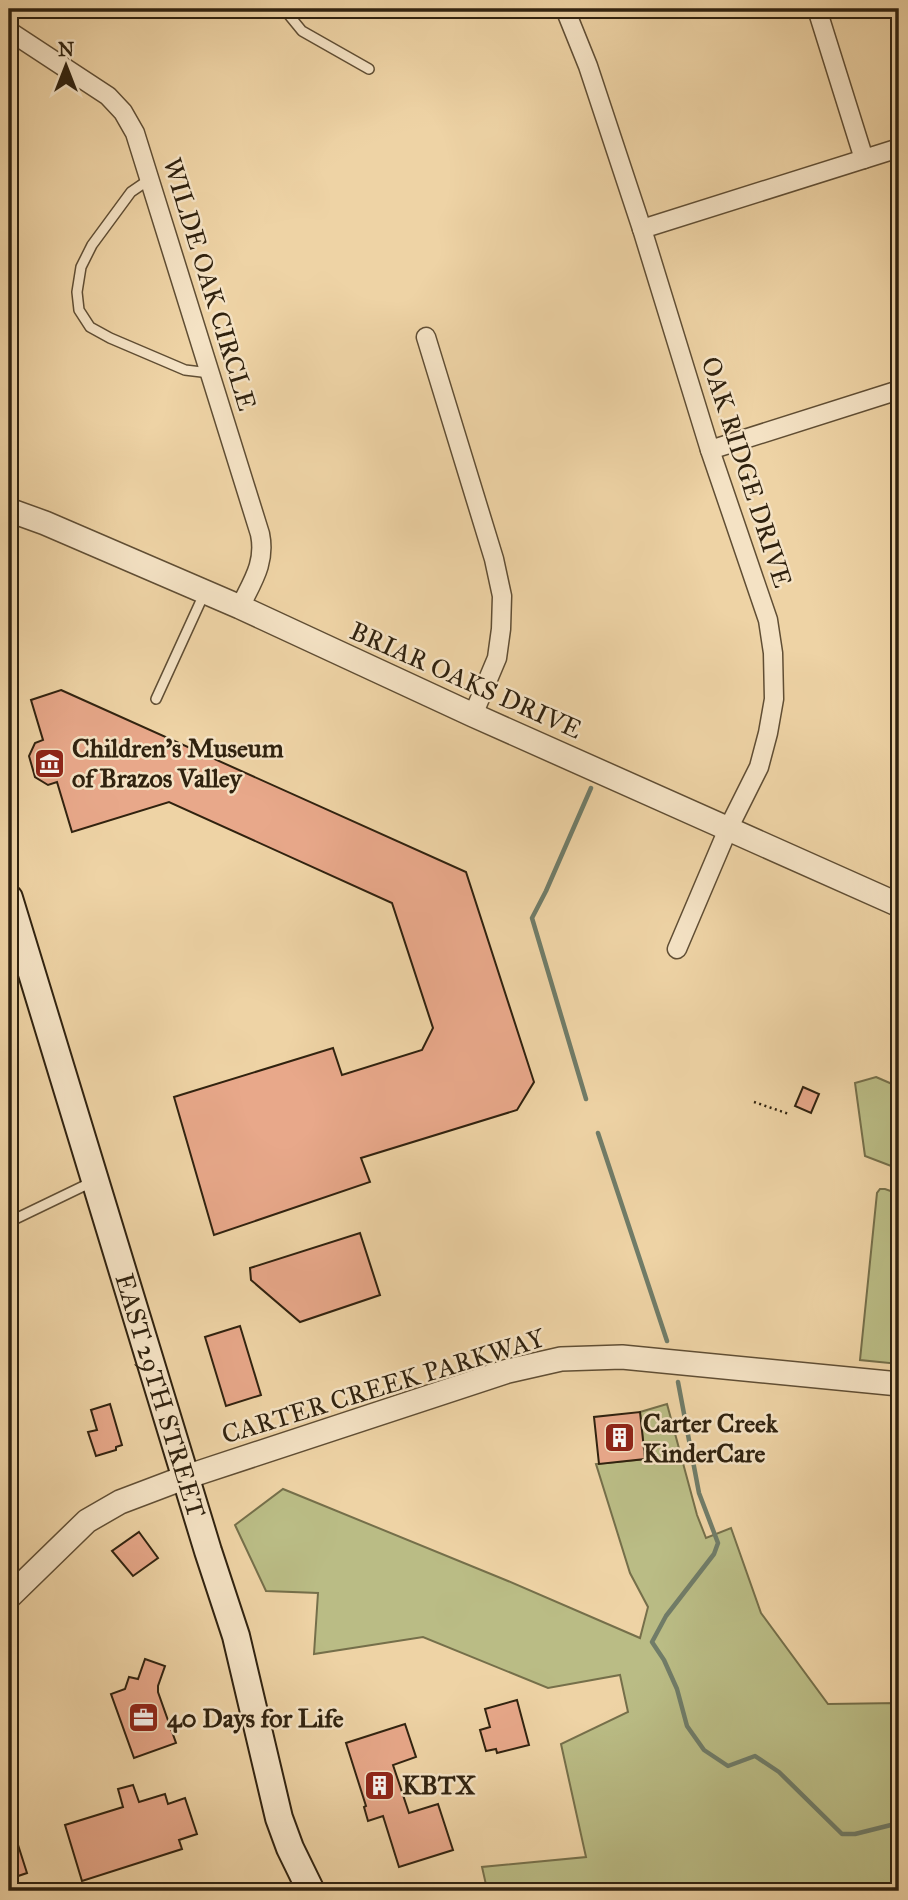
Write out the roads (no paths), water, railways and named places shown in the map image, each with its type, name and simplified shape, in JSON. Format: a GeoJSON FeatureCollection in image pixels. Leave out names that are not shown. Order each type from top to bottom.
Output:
{"type":"FeatureCollection","features":[{"type":"Feature","properties":{"kind":"main road","name":"EAST 29TH STREET"},"geometry":{"type":"LineString","coordinates":[[9,898],[236,1636],[279,1818],[310,1891]]}},
{"type":"Feature","properties":{"kind":"street","name":"OAK RIDGE DRIVE"},"geometry":{"type":"LineString","coordinates":[[565,9],[588,66],[642,229],[710,450],[768,620],[773,653],[774,699],[759,767],[677,949]]}},
{"type":"Feature","properties":{"kind":"street"},"geometry":{"type":"LineString","coordinates":[[817,9],[864,159]]}},
{"type":"Feature","properties":{"kind":"street","name":"WILDE OAK CIRCLE"},"geometry":{"type":"LineString","coordinates":[[9,31],[108,96],[123,112],[135,133],[253,507],[263,548],[260,567],[240,607]]}},
{"type":"Feature","properties":{"kind":"street"},"geometry":{"type":"LineString","coordinates":[[642,229],[899,148]]}},
{"type":"Feature","properties":{"kind":"street"},"geometry":{"type":"LineString","coordinates":[[426,337],[494,559],[502,596],[497,658],[473,715]]}},
{"type":"Feature","properties":{"kind":"street"},"geometry":{"type":"LineString","coordinates":[[710,450],[899,390]]}},
{"type":"Feature","properties":{"kind":"street","name":"BRIAR OAKS DRIVE"},"geometry":{"type":"LineString","coordinates":[[9,510],[240,607],[473,715],[899,905]]}},
{"type":"Feature","properties":{"kind":"street","name":"CARTER CREEK PARKWAY"},"geometry":{"type":"LineString","coordinates":[[9,1597],[87,1521],[120,1502],[186,1477],[508,1371],[561,1359],[622,1357],[899,1384]]}},
{"type":"Feature","properties":{"kind":"lane"},"geometry":{"type":"LineString","coordinates":[[284,9],[302,31],[369,69]]}},
{"type":"Feature","properties":{"kind":"lane"},"geometry":{"type":"LineString","coordinates":[[149,179],[131,192],[92,245],[81,267],[77,292],[79,310],[90,327],[110,338],[185,370],[211,373]]}},
{"type":"Feature","properties":{"kind":"lane"},"geometry":{"type":"LineString","coordinates":[[156,699],[205,592]]}},
{"type":"Feature","properties":{"kind":"lane"},"geometry":{"type":"LineString","coordinates":[[9,1222],[95,1181]]}},
{"type":"Feature","properties":{"kind":"waterway"},"geometry":{"type":"LineString","coordinates":[[586,1099],[532,918],[591,788]]}},
{"type":"Feature","properties":{"kind":"waterway"},"geometry":{"type":"LineString","coordinates":[[598,1133],[667,1341]]}},
{"type":"Feature","properties":{"kind":"waterway"},"geometry":{"type":"LineString","coordinates":[[678,1382],[699,1493],[718,1543],[714,1554],[666,1616],[652,1642],[664,1660],[677,1689],[687,1726],[704,1750],[728,1766],[755,1756],[779,1772],[842,1834],[855,1834],[899,1823]]}},
{"type":"Feature","properties":{"kind":"place","name":"Children's Museum of Brazos Valley"},"geometry":{"type":"Point","coordinates":[49,763]}},
{"type":"Feature","properties":{"kind":"place","name":"Carter Creek KinderCare"},"geometry":{"type":"Point","coordinates":[620,1438]}},
{"type":"Feature","properties":{"kind":"place","name":"40 Days for Life"},"geometry":{"type":"Point","coordinates":[144,1718]}},
{"type":"Feature","properties":{"kind":"place","name":"KBTX"},"geometry":{"type":"Point","coordinates":[379,1785]}}]}
